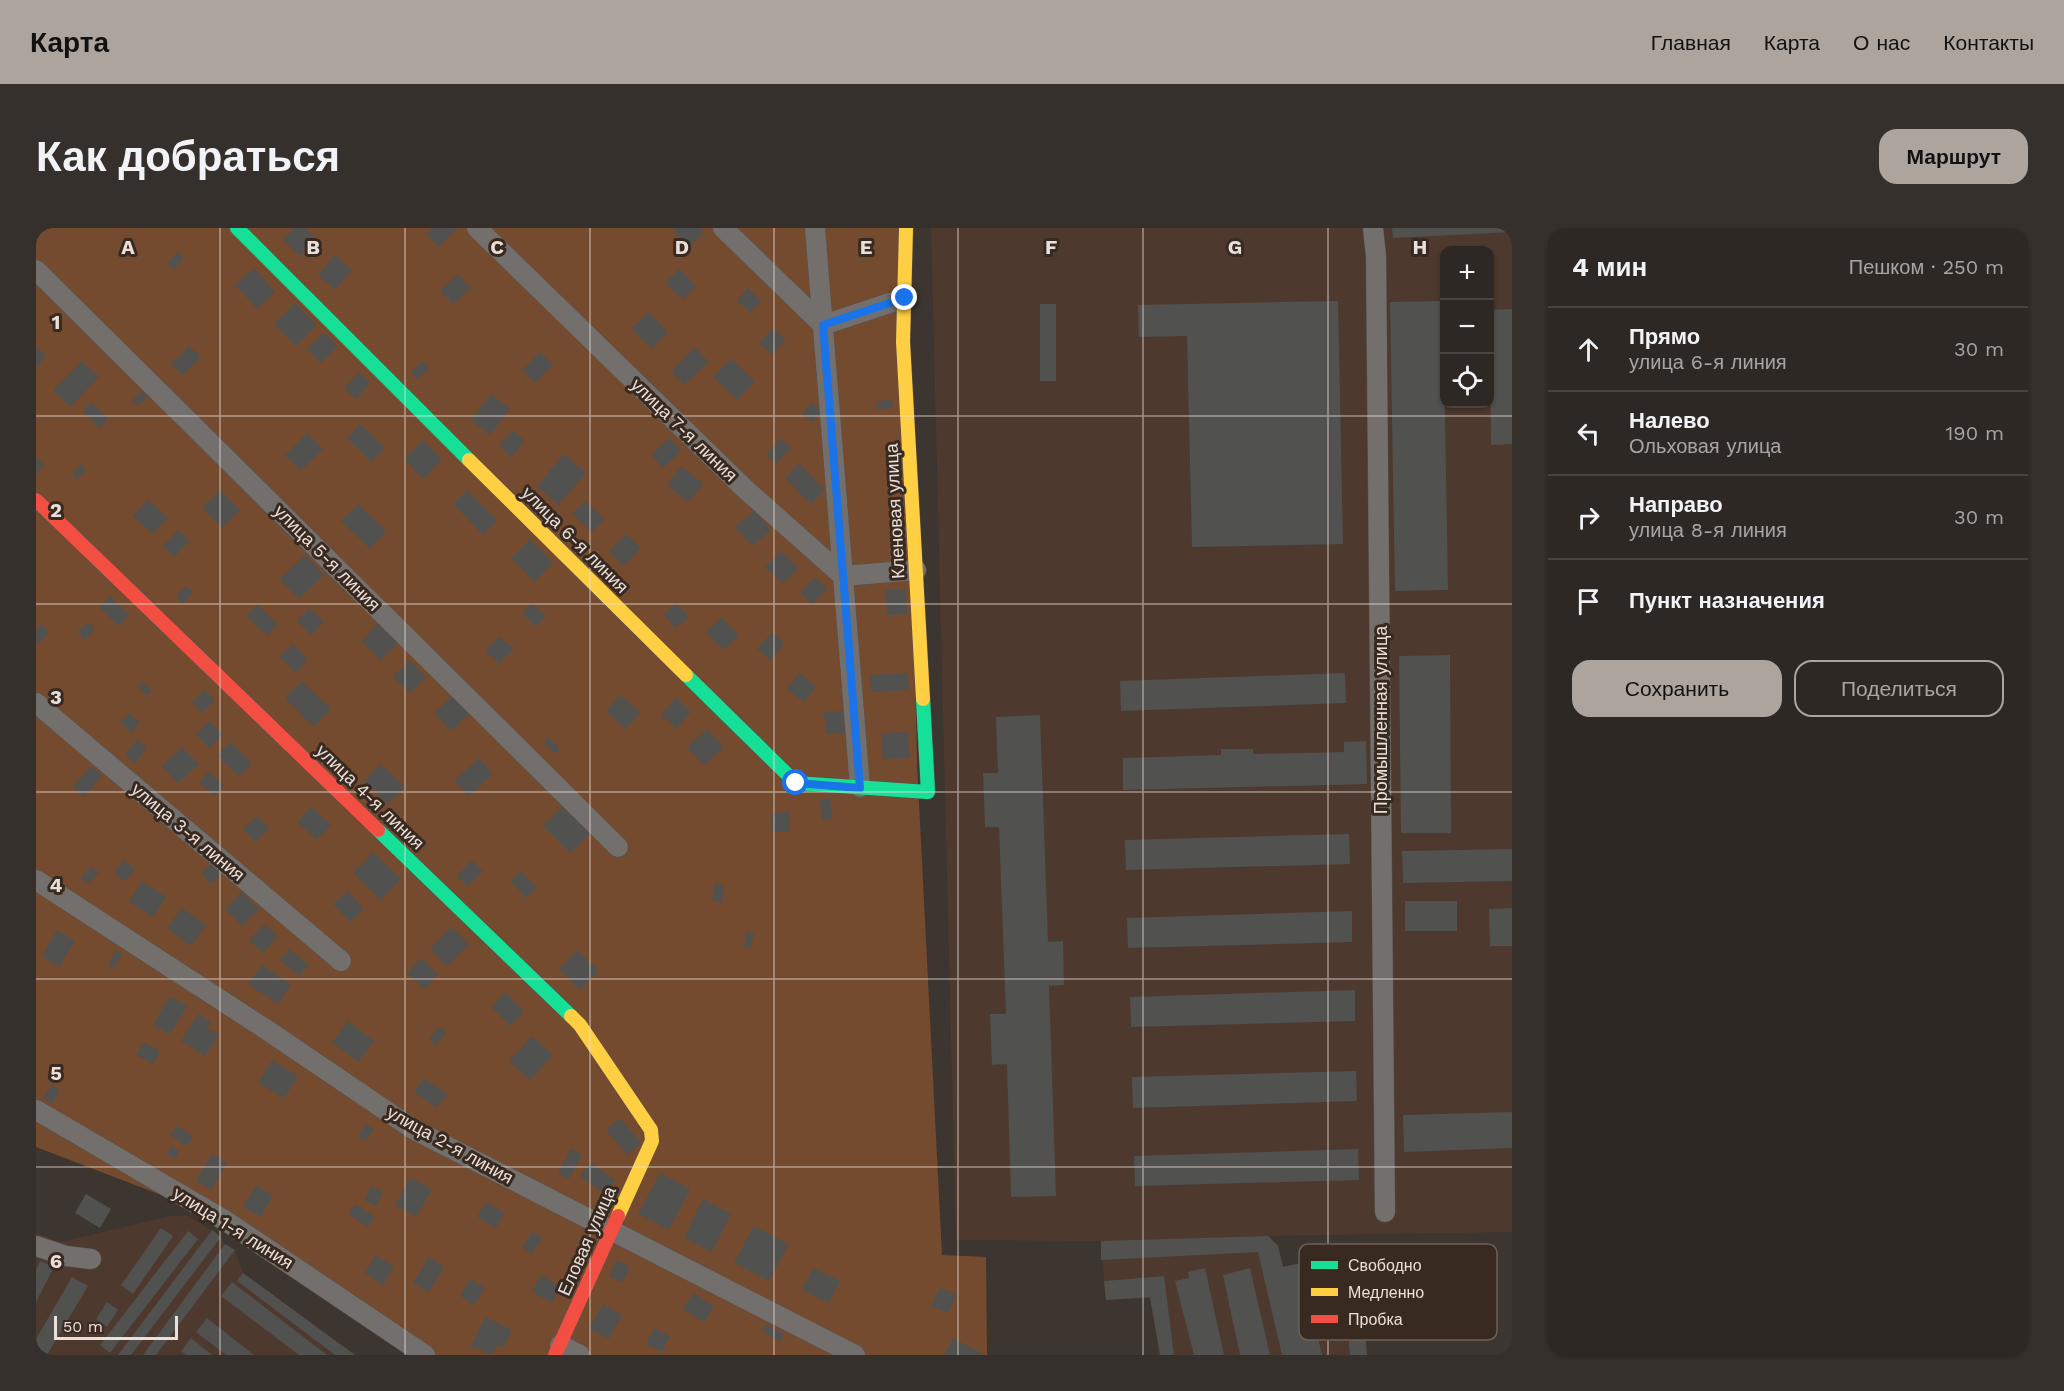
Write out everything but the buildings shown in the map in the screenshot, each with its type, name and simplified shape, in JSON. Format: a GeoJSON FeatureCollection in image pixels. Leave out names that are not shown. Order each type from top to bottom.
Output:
{"type":"FeatureCollection","features":[{"type":"Feature","properties":{"kind":"street","name":"улица 6-я линия"},"geometry":{"type":"LineString","coordinates":[[237,228],[619,610],[796,783],[927,792]]}},
{"type":"Feature","properties":{"kind":"street","name":"улица 7-я линия"},"geometry":{"type":"LineString","coordinates":[[477,228],[744,488],[843,576]]}},
{"type":"Feature","properties":{"kind":"street"},"geometry":{"type":"LineString","coordinates":[[723,228],[823,325]]}},
{"type":"Feature","properties":{"kind":"street"},"geometry":{"type":"LineString","coordinates":[[815,228],[860,788]]}},
{"type":"Feature","properties":{"kind":"street","name":"Кленовая улица"},"geometry":{"type":"LineString","coordinates":[[906,228],[903,342],[927,792]]}},
{"type":"Feature","properties":{"kind":"street","name":"Промышленная улица"},"geometry":{"type":"LineString","coordinates":[[1372,228],[1376,256],[1385,1212]]}},
{"type":"Feature","properties":{"kind":"street","name":"улица 5-я линия"},"geometry":{"type":"LineString","coordinates":[[36,270],[618,847]]}},
{"type":"Feature","properties":{"kind":"street"},"geometry":{"type":"LineString","coordinates":[[823,325],[905,298]]}},
{"type":"Feature","properties":{"kind":"street","name":"улица 4-я линия"},"geometry":{"type":"LineString","coordinates":[[36,500],[580,1026],[651,1130],[652,1141]]}},
{"type":"Feature","properties":{"kind":"street"},"geometry":{"type":"LineString","coordinates":[[843,576],[916,570]]}},
{"type":"Feature","properties":{"kind":"street","name":"улица 3-я линия"},"geometry":{"type":"LineString","coordinates":[[36,703],[341,961]]}},
{"type":"Feature","properties":{"kind":"street","name":"улица 2-я линия"},"geometry":{"type":"LineString","coordinates":[[36,880],[267,1030],[412,1129],[855,1355]]}},
{"type":"Feature","properties":{"kind":"street","name":"улица 1-я линия"},"geometry":{"type":"LineString","coordinates":[[36,1110],[226,1221],[426,1355]]}},
{"type":"Feature","properties":{"kind":"street","name":"Еловая улица"},"geometry":{"type":"LineString","coordinates":[[558,1350],[652,1141]]}},
{"type":"Feature","properties":{"kind":"street"},"geometry":{"type":"LineString","coordinates":[[36,1246],[66,1256],[91,1259]]}},
{"type":"Feature","properties":{"kind":"street"},"geometry":{"type":"LineString","coordinates":[[558,1350],[580,1355]]}},
{"type":"Feature","properties":{"kind":"shaded area"},"geometry":{"type":"Polygon","coordinates":[[[36,228],[906,228],[917,764],[942,1255],[986,1257],[987,1355],[421,1355],[237,1224],[36,1147],[36,228]]]}},
{"type":"Feature","properties":{"kind":"shaded area"},"geometry":{"type":"Polygon","coordinates":[[[931,228],[1512,228],[1512,1232],[1269,1236],[1278,1246],[1283,1267],[1299,1263],[1299,1340],[1366,1340],[1367,1355],[1160,1355],[1150,1298],[1106,1300],[1101,1241],[956,1240],[931,228]]]}},
{"type":"Feature","properties":{"kind":"shaded area"},"geometry":{"type":"Polygon","coordinates":[[[169,1216],[189,1216],[221,1237],[225,1244],[235,1250],[243,1273],[355,1355],[36,1355],[36,1233],[62,1242],[169,1216]]]}},
{"type":"Feature","properties":{"kind":"traffic: fast"},"geometry":{"type":"LineString","coordinates":[[237,228],[469,460]]}},
{"type":"Feature","properties":{"kind":"traffic: fast"},"geometry":{"type":"LineString","coordinates":[[686,675],[796,783],[928,792],[923,699]]}},
{"type":"Feature","properties":{"kind":"traffic: fast"},"geometry":{"type":"LineString","coordinates":[[378,830],[571,1016]]}},
{"type":"Feature","properties":{"kind":"traffic: slow"},"geometry":{"type":"LineString","coordinates":[[906,228],[903,342],[923,699]]}},
{"type":"Feature","properties":{"kind":"traffic: slow"},"geometry":{"type":"LineString","coordinates":[[469,460],[686,675]]}},
{"type":"Feature","properties":{"kind":"traffic: slow"},"geometry":{"type":"LineString","coordinates":[[571,1016],[580,1025],[651,1130],[652,1141],[618,1216]]}},
{"type":"Feature","properties":{"kind":"traffic: jam"},"geometry":{"type":"LineString","coordinates":[[36,500],[378,830]]}},
{"type":"Feature","properties":{"kind":"traffic: jam"},"geometry":{"type":"LineString","coordinates":[[555,1355],[618,1216]]}},
{"type":"Feature","properties":{"kind":"route"},"geometry":{"type":"LineString","coordinates":[[796,783],[860,788],[823,325],[905,298]]}}]}
